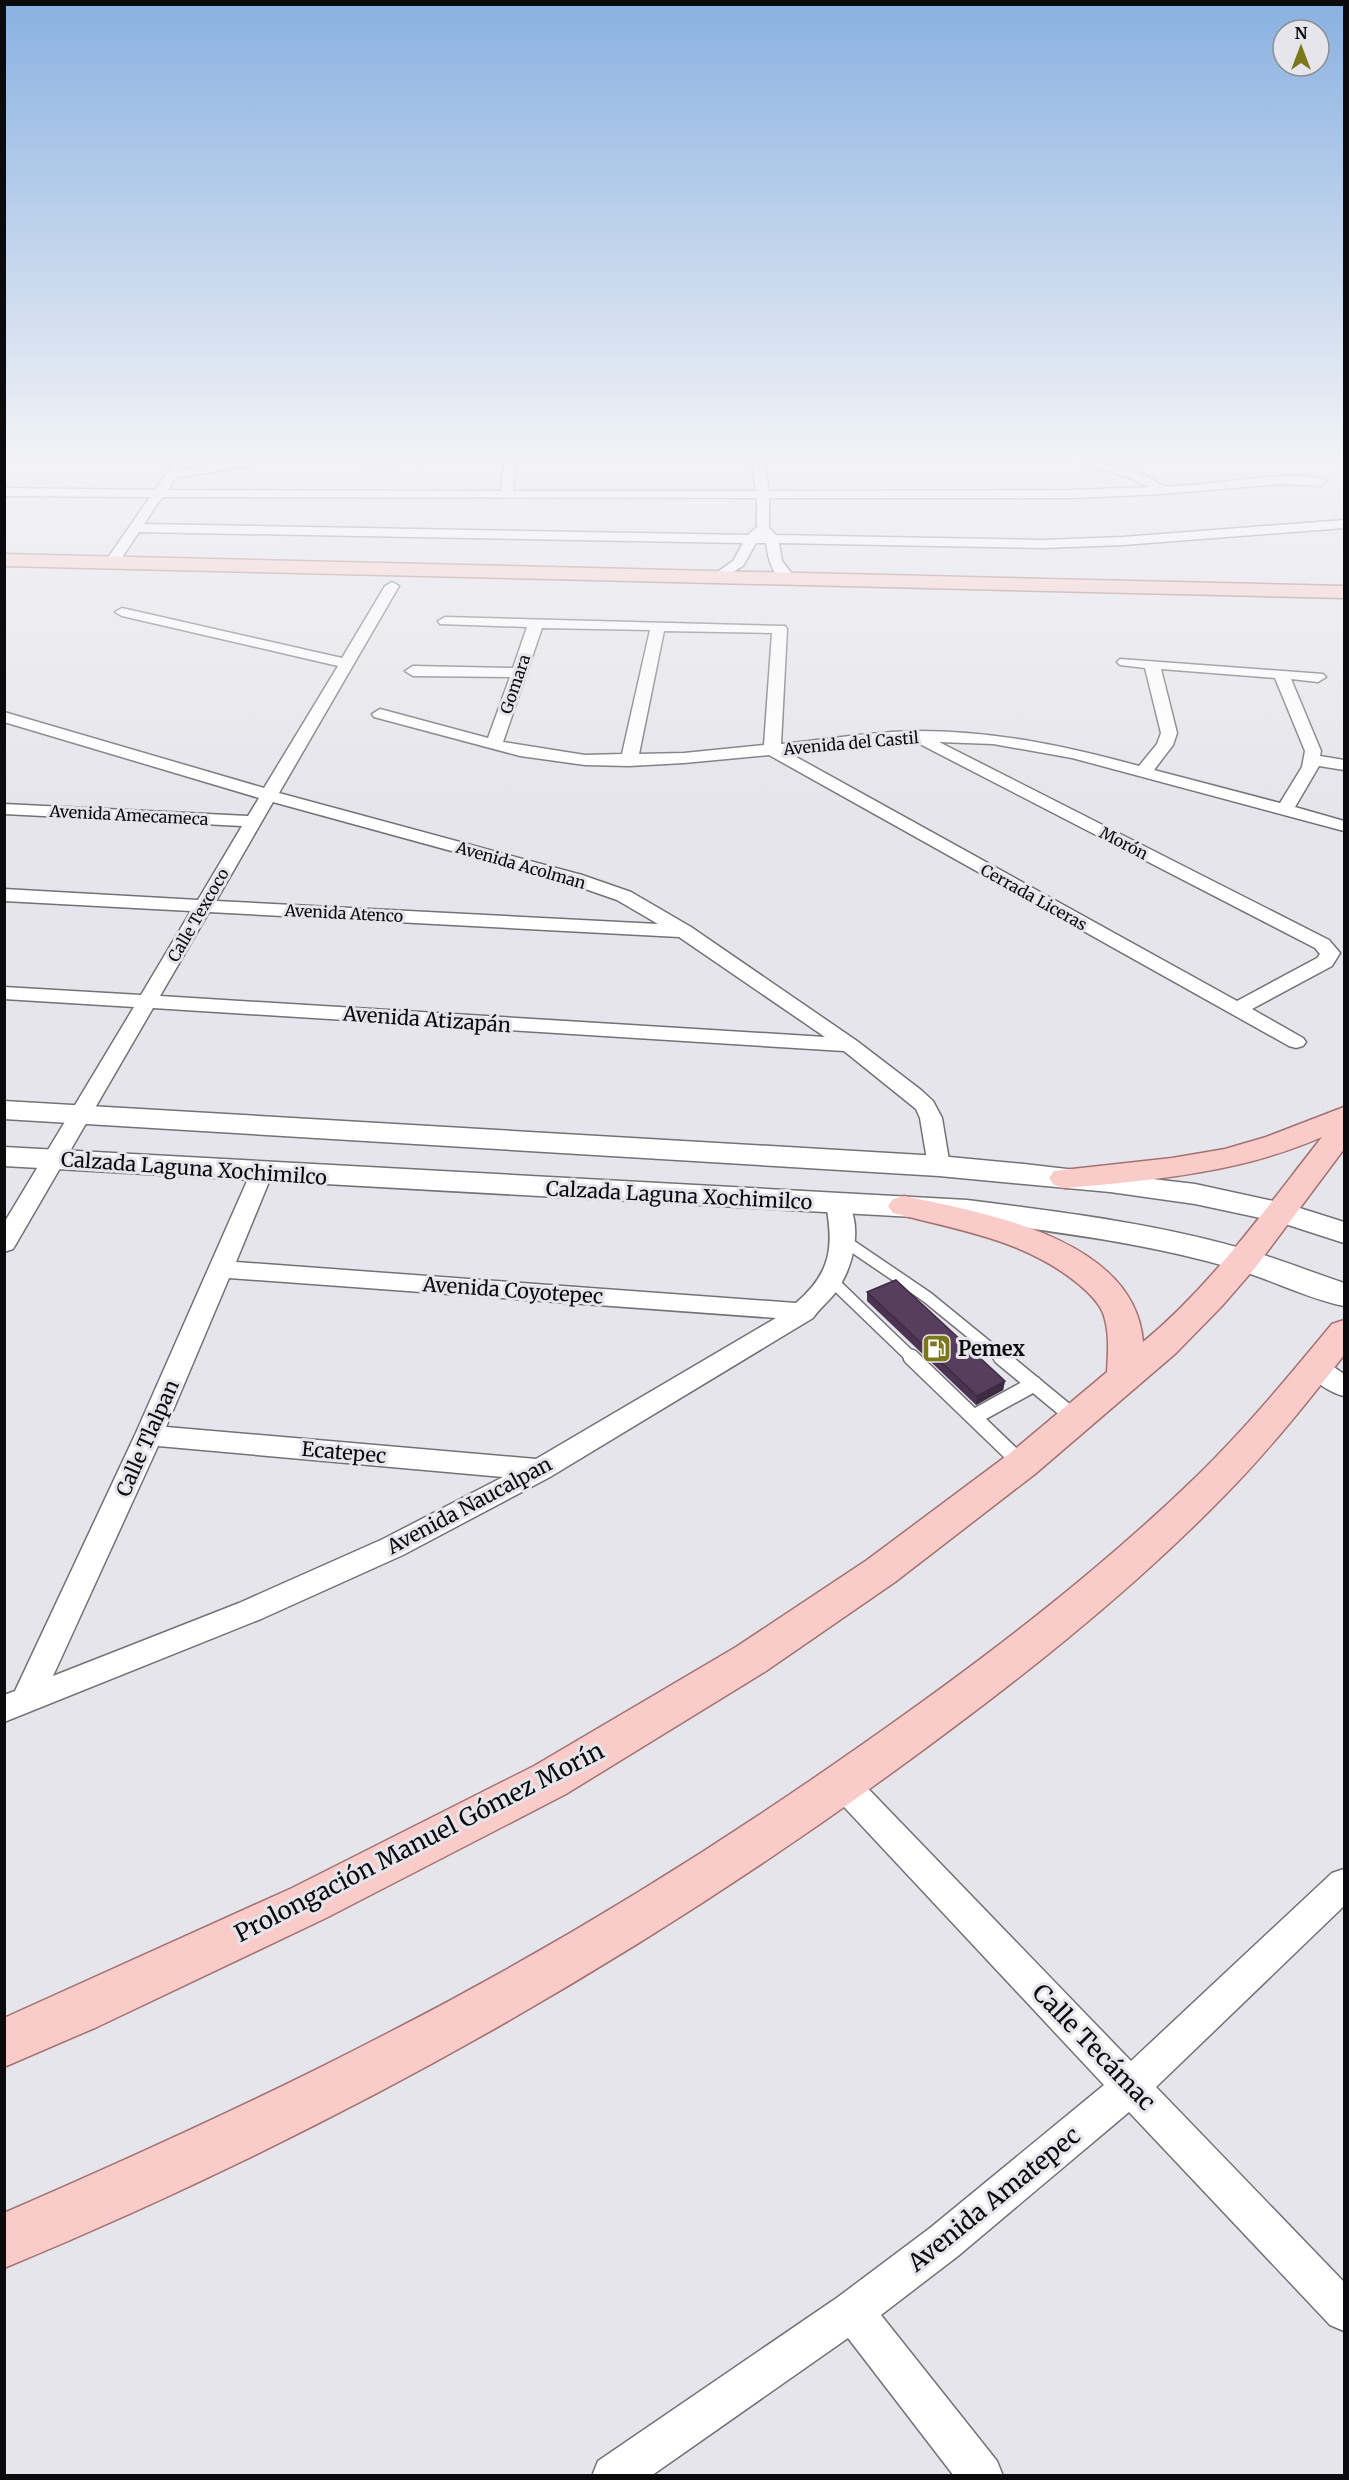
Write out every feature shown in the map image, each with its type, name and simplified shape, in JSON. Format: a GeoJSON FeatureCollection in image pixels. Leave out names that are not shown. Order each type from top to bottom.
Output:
{"type":"FeatureCollection","features":[{"type":"Feature","properties":{"kind":"main road"},"geometry":{"type":"LineString","coordinates":[[4,577],[1339,607]]}},
{"type":"Feature","properties":{"kind":"main road"},"geometry":{"type":"LineString","coordinates":[[274,583],[288,577]]}},
{"type":"Feature","properties":{"kind":"main road"},"geometry":{"type":"LineString","coordinates":[[671,577],[1344,592]]}},
{"type":"Feature","properties":{"kind":"main road"},"geometry":{"type":"LineString","coordinates":[[610,591],[700,586],[815,588],[834,580]]}},
{"type":"Feature","properties":{"kind":"main road"},"geometry":{"type":"LineString","coordinates":[[4,1110],[939,1166],[1065,1178],[1229,1201],[1280,1212],[1344,1233]]}},
{"type":"Feature","properties":{"kind":"main road"},"geometry":{"type":"LineString","coordinates":[[1065,1178],[1183,1166],[1222,1159],[1277,1144],[1344,1116]]}},
{"type":"Feature","properties":{"kind":"main road","name":"Prolongación Manuel Gómez Morín"},"geometry":{"type":"LineString","coordinates":[[4,2043],[81,2010],[309,1903],[550,1780],[751,1659],[881,1571],[1022,1464],[1172,1336],[1243,1260],[1344,1129]]}},
{"type":"Feature","properties":{"kind":"main road","name":"Calzada Laguna Xochimilco"},"geometry":{"type":"LineString","coordinates":[[4,1156],[904,1206],[1038,1219],[1171,1242],[1243,1260],[1344,1295]]}},
{"type":"Feature","properties":{"kind":"main road"},"geometry":{"type":"LineString","coordinates":[[904,1206],[1010,1232],[1043,1244],[1077,1264],[1102,1287],[1119,1311],[1126,1338],[1125,1376]]}},
{"type":"Feature","properties":{"kind":"main road"},"geometry":{"type":"LineString","coordinates":[[4,2241],[151,2176],[334,2088],[504,1996],[670,1898],[843,1784],[973,1690],[1107,1581],[1193,1503],[1263,1431],[1330,1377],[1344,1332]]}},
{"type":"Feature","properties":{"kind":"street","name":"Calle Texcoco"},"geometry":{"type":"LineString","coordinates":[[4,1244],[392,586]]}},
{"type":"Feature","properties":{"kind":"street"},"geometry":{"type":"LineString","coordinates":[[122,612],[346,663]]}},
{"type":"Feature","properties":{"kind":"street"},"geometry":{"type":"LineString","coordinates":[[445,621],[780,629],[772,750]]}},
{"type":"Feature","properties":{"kind":"street","name":"Gomara"},"geometry":{"type":"LineString","coordinates":[[494,745],[536,623]]}},
{"type":"Feature","properties":{"kind":"street"},"geometry":{"type":"LineString","coordinates":[[629,761],[658,626]]}},
{"type":"Feature","properties":{"kind":"street"},"geometry":{"type":"LineString","coordinates":[[1125,662],[1318,677]]}},
{"type":"Feature","properties":{"kind":"street"},"geometry":{"type":"LineString","coordinates":[[1144,771],[1165,745],[1169,733],[1152,664]]}},
{"type":"Feature","properties":{"kind":"street"},"geometry":{"type":"LineString","coordinates":[[413,671],[520,673]]}},
{"type":"Feature","properties":{"kind":"street"},"geometry":{"type":"LineString","coordinates":[[1281,674],[1310,741],[1313,760],[1285,810]]}},
{"type":"Feature","properties":{"kind":"street","name":"Avenida del Castil"},"geometry":{"type":"LineString","coordinates":[[380,714],[494,745],[553,757],[629,761],[916,736],[984,738],[1032,745],[1144,771],[1344,826]]}},
{"type":"Feature","properties":{"kind":"street","name":"Avenida Acolman"},"geometry":{"type":"LineString","coordinates":[[4,717],[268,795],[575,879],[624,896],[684,931],[850,1045],[925,1106],[931,1118],[939,1166]]}},
{"type":"Feature","properties":{"kind":"street"},"geometry":{"type":"LineString","coordinates":[[16,736],[76,739]]}},
{"type":"Feature","properties":{"kind":"street","name":"Morón"},"geometry":{"type":"LineString","coordinates":[[916,736],[1322,944],[1330,953],[1325,962],[1236,1009]]}},
{"type":"Feature","properties":{"kind":"street","name":"Cerrada Liceras"},"geometry":{"type":"LineString","coordinates":[[772,750],[1296,1042]]}},
{"type":"Feature","properties":{"kind":"street"},"geometry":{"type":"LineString","coordinates":[[1313,760],[1344,765]]}},
{"type":"Feature","properties":{"kind":"street","name":"Avenida Amecameca"},"geometry":{"type":"LineString","coordinates":[[4,809],[253,821]]}},
{"type":"Feature","properties":{"kind":"street","name":"Avenida del Castil"},"geometry":{"type":"LineString","coordinates":[[1318,818],[1344,820]]}},
{"type":"Feature","properties":{"kind":"street","name":"Avenida Atenco"},"geometry":{"type":"LineString","coordinates":[[4,895],[684,931]]}},
{"type":"Feature","properties":{"kind":"street","name":"Avenida Atizapán"},"geometry":{"type":"LineString","coordinates":[[4,993],[850,1045]]}},
{"type":"Feature","properties":{"kind":"street","name":"Calle Tlalpan"},"geometry":{"type":"LineString","coordinates":[[15,1705],[149,1435],[262,1172]]}},
{"type":"Feature","properties":{"kind":"street","name":"Avenida Naucalpan"},"geometry":{"type":"LineString","coordinates":[[15,1705],[250,1611],[393,1546],[540,1470],[767,1336],[804,1312],[832,1281],[839,1262],[843,1240],[838,1204]]}},
{"type":"Feature","properties":{"kind":"street","name":"Avenida Coyotepec"},"geometry":{"type":"LineString","coordinates":[[222,1269],[804,1312]]}},
{"type":"Feature","properties":{"kind":"street","name":"Ecatepec"},"geometry":{"type":"LineString","coordinates":[[149,1435],[540,1470]]}},
{"type":"Feature","properties":{"kind":"street","name":"Calle Tecámac"},"geometry":{"type":"LineString","coordinates":[[843,1784],[1344,2311]]}},
{"type":"Feature","properties":{"kind":"street","name":"Avenida Amatepec"},"geometry":{"type":"LineString","coordinates":[[613,2475],[852,2311],[944,2242],[1131,2086],[1344,1884]]}},
{"type":"Feature","properties":{"kind":"street"},"geometry":{"type":"LineString","coordinates":[[852,2311],[982,2475]]}},
{"type":"Feature","properties":{"kind":"lane"},"geometry":{"type":"LineString","coordinates":[[843,1240],[927,1297],[1076,1418]]}},
{"type":"Feature","properties":{"kind":"lane"},"geometry":{"type":"LineString","coordinates":[[832,1281],[1022,1464]]}},
{"type":"Feature","properties":{"kind":"lane"},"geometry":{"type":"LineString","coordinates":[[974,1418],[1034,1384]]}},
{"type":"Feature","properties":{"kind":"building","name":"Pemex"},"geometry":{"type":"Polygon","coordinates":[[[896,1280],[1005,1381],[977,1396],[867,1292],[896,1280]]]}},
{"type":"Feature","properties":{"kind":"place","name":"Pemex"},"geometry":{"type":"Point","coordinates":[937,1348]}}]}
